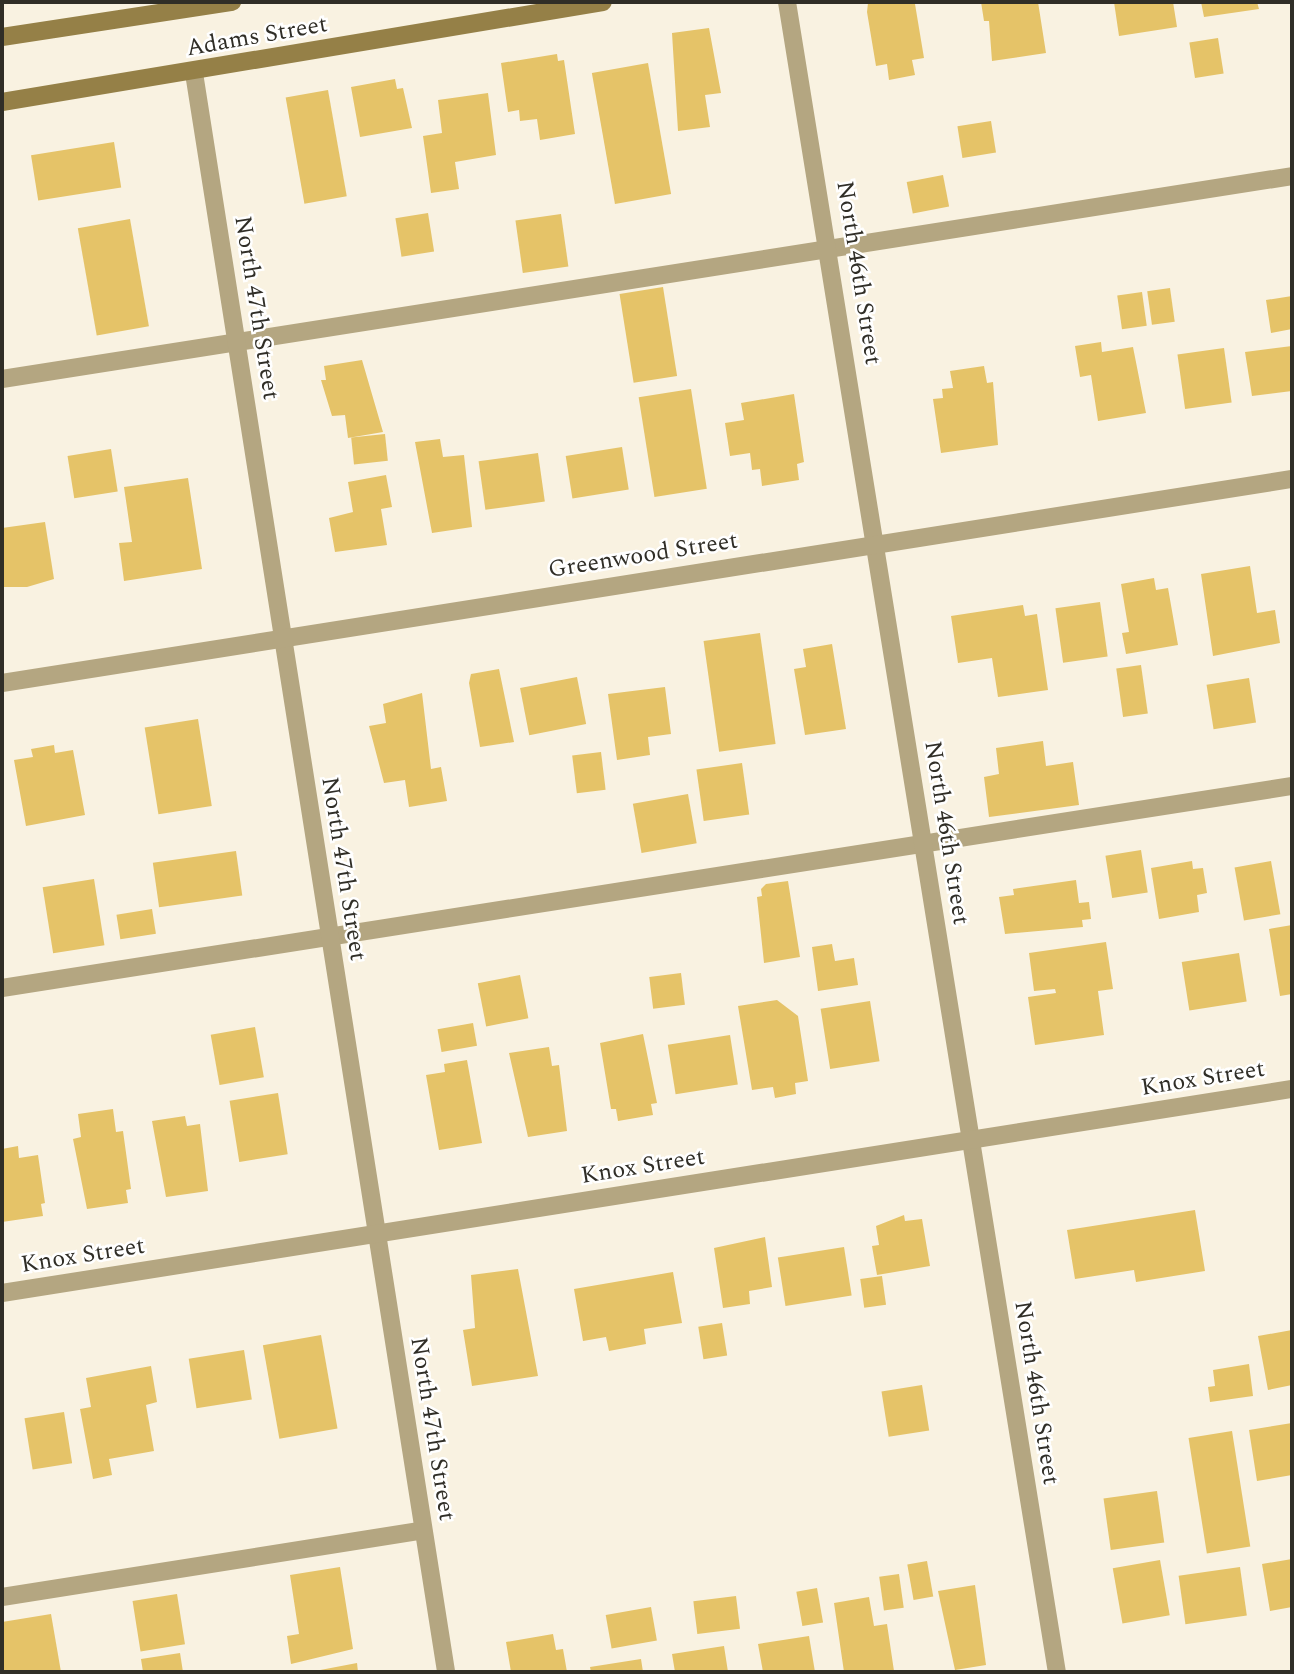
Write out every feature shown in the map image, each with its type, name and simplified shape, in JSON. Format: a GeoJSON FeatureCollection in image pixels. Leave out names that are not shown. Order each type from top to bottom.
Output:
{"type":"FeatureCollection","features":[{"type":"Feature","properties":{"kind":"main road","name":"Adams Street"},"geometry":{"type":"LineString","coordinates":[[2,37],[232,2]]}},
{"type":"Feature","properties":{"kind":"main road","name":"Adams Street"},"geometry":{"type":"LineString","coordinates":[[2,102],[194,73],[603,2]]}},
{"type":"Feature","properties":{"kind":"street","name":"North 46th Street"},"geometry":{"type":"LineString","coordinates":[[787,2],[830,250],[1057,1672]]}},
{"type":"Feature","properties":{"kind":"street","name":"North 47th Street"},"geometry":{"type":"LineString","coordinates":[[194,73],[446,1672]]}},
{"type":"Feature","properties":{"kind":"street"},"geometry":{"type":"LineString","coordinates":[[2,379],[1292,176]]}},
{"type":"Feature","properties":{"kind":"street","name":"Greenwood Street"},"geometry":{"type":"LineString","coordinates":[[2,683],[1292,479]]}},
{"type":"Feature","properties":{"kind":"street"},"geometry":{"type":"LineString","coordinates":[[2,988],[1292,786]]}},
{"type":"Feature","properties":{"kind":"street","name":"Knox Street"},"geometry":{"type":"LineString","coordinates":[[2,1293],[1292,1090]]}},
{"type":"Feature","properties":{"kind":"street"},"geometry":{"type":"LineString","coordinates":[[2,1597],[424,1530]]}},
{"type":"Feature","properties":{"kind":"building"},"geometry":{"type":"Polygon","coordinates":[[[981,2],[1038,2],[1046,53],[992,61],[989,21],[984,21],[981,2]]]}},
{"type":"Feature","properties":{"kind":"building"},"geometry":{"type":"Polygon","coordinates":[[[1114,2],[1173,2],[1177,27],[1119,36],[1114,2]]]}},
{"type":"Feature","properties":{"kind":"building"},"geometry":{"type":"Polygon","coordinates":[[[1201,2],[1257,2],[1259,9],[1204,17],[1201,2]]]}},
{"type":"Feature","properties":{"kind":"building"},"geometry":{"type":"Polygon","coordinates":[[[868,3],[915,4],[924,58],[912,60],[915,75],[889,80],[887,64],[876,66],[867,12],[868,3]]]}},
{"type":"Feature","properties":{"kind":"building"},"geometry":{"type":"Polygon","coordinates":[[[709,28],[721,93],[705,95],[710,127],[678,131],[672,33],[709,28]]]}},
{"type":"Feature","properties":{"kind":"building"},"geometry":{"type":"Polygon","coordinates":[[[1218,38],[1224,74],[1195,78],[1189,43],[1218,38]]]}},
{"type":"Feature","properties":{"kind":"building"},"geometry":{"type":"Polygon","coordinates":[[[557,54],[558,61],[564,60],[575,134],[540,140],[537,119],[520,121],[519,110],[508,112],[501,63],[557,54]]]}},
{"type":"Feature","properties":{"kind":"building"},"geometry":{"type":"Polygon","coordinates":[[[648,63],[671,194],[615,204],[592,73],[648,63]]]}},
{"type":"Feature","properties":{"kind":"building"},"geometry":{"type":"Polygon","coordinates":[[[395,79],[397,89],[403,88],[412,128],[360,137],[351,87],[395,79]]]}},
{"type":"Feature","properties":{"kind":"building"},"geometry":{"type":"Polygon","coordinates":[[[328,90],[347,196],[304,204],[286,97],[328,90]]]}},
{"type":"Feature","properties":{"kind":"building"},"geometry":{"type":"Polygon","coordinates":[[[488,93],[496,155],[455,162],[459,189],[431,193],[423,136],[442,133],[438,100],[488,93]]]}},
{"type":"Feature","properties":{"kind":"building"},"geometry":{"type":"Polygon","coordinates":[[[991,121],[996,153],[962,158],[957,126],[991,121]]]}},
{"type":"Feature","properties":{"kind":"building"},"geometry":{"type":"Polygon","coordinates":[[[114,142],[121,187],[38,201],[31,155],[114,142]]]}},
{"type":"Feature","properties":{"kind":"building"},"geometry":{"type":"Polygon","coordinates":[[[943,175],[949,206],[913,213],[907,182],[943,175]]]}},
{"type":"Feature","properties":{"kind":"building"},"geometry":{"type":"Polygon","coordinates":[[[428,213],[434,252],[402,257],[395,218],[428,213]]]}},
{"type":"Feature","properties":{"kind":"building"},"geometry":{"type":"Polygon","coordinates":[[[561,214],[568,266],[523,273],[515,220],[561,214]]]}},
{"type":"Feature","properties":{"kind":"building"},"geometry":{"type":"Polygon","coordinates":[[[130,219],[149,326],[97,336],[78,228],[130,219]]]}},
{"type":"Feature","properties":{"kind":"building"},"geometry":{"type":"Polygon","coordinates":[[[663,287],[677,376],[634,383],[620,294],[663,287]]]}},
{"type":"Feature","properties":{"kind":"building"},"geometry":{"type":"Polygon","coordinates":[[[1170,288],[1175,322],[1152,325],[1147,291],[1170,288]]]}},
{"type":"Feature","properties":{"kind":"building"},"geometry":{"type":"Polygon","coordinates":[[[1142,292],[1147,326],[1122,329],[1117,295],[1142,292]]]}},
{"type":"Feature","properties":{"kind":"building"},"geometry":{"type":"Polygon","coordinates":[[[1292,296],[1292,329],[1271,333],[1266,300],[1292,296]]]}},
{"type":"Feature","properties":{"kind":"building"},"geometry":{"type":"Polygon","coordinates":[[[1101,342],[1102,352],[1133,347],[1146,413],[1098,421],[1091,375],[1080,377],[1075,346],[1101,342]]]}},
{"type":"Feature","properties":{"kind":"building"},"geometry":{"type":"Polygon","coordinates":[[[1292,346],[1292,391],[1252,396],[1245,352],[1292,346]]]}},
{"type":"Feature","properties":{"kind":"building"},"geometry":{"type":"Polygon","coordinates":[[[1224,348],[1232,402],[1185,409],[1177,355],[1224,348]]]}},
{"type":"Feature","properties":{"kind":"building"},"geometry":{"type":"Polygon","coordinates":[[[362,360],[383,432],[348,438],[345,415],[332,416],[321,380],[326,380],[324,366],[362,360]]]}},
{"type":"Feature","properties":{"kind":"building"},"geometry":{"type":"Polygon","coordinates":[[[984,366],[987,383],[993,382],[998,445],[941,453],[933,399],[943,398],[942,389],[953,388],[950,371],[984,366]]]}},
{"type":"Feature","properties":{"kind":"building"},"geometry":{"type":"Polygon","coordinates":[[[691,389],[707,489],[654,497],[639,397],[691,389]]]}},
{"type":"Feature","properties":{"kind":"building"},"geometry":{"type":"Polygon","coordinates":[[[794,394],[804,462],[797,464],[799,480],[762,486],[760,469],[752,470],[750,453],[730,456],[725,423],[744,420],[741,403],[794,394]]]}},
{"type":"Feature","properties":{"kind":"building"},"geometry":{"type":"Polygon","coordinates":[[[385,434],[388,461],[354,464],[351,438],[385,434]]]}},
{"type":"Feature","properties":{"kind":"building"},"geometry":{"type":"Polygon","coordinates":[[[440,439],[443,457],[464,455],[472,527],[432,533],[415,442],[440,439]]]}},
{"type":"Feature","properties":{"kind":"building"},"geometry":{"type":"Polygon","coordinates":[[[622,447],[629,489],[572,498],[566,456],[622,447]]]}},
{"type":"Feature","properties":{"kind":"building"},"geometry":{"type":"Polygon","coordinates":[[[111,449],[118,491],[74,498],[68,456],[111,449]]]}},
{"type":"Feature","properties":{"kind":"building"},"geometry":{"type":"Polygon","coordinates":[[[538,453],[545,502],[485,510],[479,461],[538,453]]]}},
{"type":"Feature","properties":{"kind":"building"},"geometry":{"type":"Polygon","coordinates":[[[386,475],[392,507],[381,509],[387,545],[335,552],[329,518],[353,512],[348,482],[386,475]]]}},
{"type":"Feature","properties":{"kind":"building"},"geometry":{"type":"Polygon","coordinates":[[[188,478],[202,569],[124,581],[119,543],[132,542],[124,487],[188,478]]]}},
{"type":"Feature","properties":{"kind":"building"},"geometry":{"type":"Polygon","coordinates":[[[45,522],[54,579],[27,587],[2,587],[2,528],[45,522]]]}},
{"type":"Feature","properties":{"kind":"building"},"geometry":{"type":"Polygon","coordinates":[[[1250,566],[1257,613],[1275,610],[1280,643],[1213,656],[1201,574],[1250,566]]]}},
{"type":"Feature","properties":{"kind":"building"},"geometry":{"type":"Polygon","coordinates":[[[1154,578],[1156,590],[1168,588],[1178,645],[1126,654],[1122,633],[1129,632],[1121,584],[1154,578]]]}},
{"type":"Feature","properties":{"kind":"building"},"geometry":{"type":"Polygon","coordinates":[[[1100,602],[1108,656],[1063,663],[1055,608],[1100,602]]]}},
{"type":"Feature","properties":{"kind":"building"},"geometry":{"type":"Polygon","coordinates":[[[1023,605],[1025,616],[1037,614],[1048,690],[998,697],[992,658],[958,663],[951,616],[1023,605]]]}},
{"type":"Feature","properties":{"kind":"building"},"geometry":{"type":"Polygon","coordinates":[[[760,633],[776,744],[719,752],[704,641],[760,633]]]}},
{"type":"Feature","properties":{"kind":"building"},"geometry":{"type":"Polygon","coordinates":[[[832,644],[846,729],[805,735],[794,669],[806,667],[803,649],[832,644]]]}},
{"type":"Feature","properties":{"kind":"building"},"geometry":{"type":"Polygon","coordinates":[[[1141,665],[1148,714],[1123,717],[1116,668],[1141,665]]]}},
{"type":"Feature","properties":{"kind":"building"},"geometry":{"type":"Polygon","coordinates":[[[499,669],[514,742],[480,747],[469,683],[471,674],[499,669]]]}},
{"type":"Feature","properties":{"kind":"building"},"geometry":{"type":"Polygon","coordinates":[[[577,677],[586,724],[529,735],[520,688],[577,677]]]}},
{"type":"Feature","properties":{"kind":"building"},"geometry":{"type":"Polygon","coordinates":[[[1249,678],[1256,722],[1214,729],[1207,685],[1249,678]]]}},
{"type":"Feature","properties":{"kind":"building"},"geometry":{"type":"Polygon","coordinates":[[[665,687],[671,734],[648,737],[650,755],[617,760],[608,694],[665,687]]]}},
{"type":"Feature","properties":{"kind":"building"},"geometry":{"type":"Polygon","coordinates":[[[422,693],[431,769],[441,767],[447,801],[409,807],[405,780],[384,783],[369,726],[386,723],[383,704],[422,693]]]}},
{"type":"Feature","properties":{"kind":"building"},"geometry":{"type":"Polygon","coordinates":[[[198,719],[212,806],[158,814],[145,727],[198,719]]]}},
{"type":"Feature","properties":{"kind":"building"},"geometry":{"type":"Polygon","coordinates":[[[1043,741],[1046,766],[1073,762],[1079,805],[989,817],[984,777],[999,774],[996,748],[1043,741]]]}},
{"type":"Feature","properties":{"kind":"building"},"geometry":{"type":"Polygon","coordinates":[[[54,745],[55,753],[73,750],[85,815],[26,826],[14,760],[33,757],[31,749],[54,745]]]}},
{"type":"Feature","properties":{"kind":"building"},"geometry":{"type":"Polygon","coordinates":[[[601,752],[606,790],[577,793],[572,756],[601,752]]]}},
{"type":"Feature","properties":{"kind":"building"},"geometry":{"type":"Polygon","coordinates":[[[742,763],[749,814],[704,821],[696,769],[742,763]]]}},
{"type":"Feature","properties":{"kind":"building"},"geometry":{"type":"Polygon","coordinates":[[[688,794],[697,843],[642,853],[633,804],[688,794]]]}},
{"type":"Feature","properties":{"kind":"building"},"geometry":{"type":"Polygon","coordinates":[[[1141,850],[1148,892],[1112,898],[1105,856],[1141,850]]]}},
{"type":"Feature","properties":{"kind":"building"},"geometry":{"type":"Polygon","coordinates":[[[236,851],[242,896],[159,907],[153,863],[236,851]]]}},
{"type":"Feature","properties":{"kind":"building"},"geometry":{"type":"Polygon","coordinates":[[[1192,861],[1193,869],[1203,868],[1207,893],[1197,895],[1199,912],[1159,919],[1151,868],[1192,861]]]}},
{"type":"Feature","properties":{"kind":"building"},"geometry":{"type":"Polygon","coordinates":[[[1271,861],[1280,914],[1244,921],[1235,867],[1271,861]]]}},
{"type":"Feature","properties":{"kind":"building"},"geometry":{"type":"Polygon","coordinates":[[[94,879],[104,945],[53,953],[43,887],[94,879]]]}},
{"type":"Feature","properties":{"kind":"building"},"geometry":{"type":"Polygon","coordinates":[[[1076,880],[1079,903],[1089,902],[1091,919],[1082,920],[1083,927],[1005,934],[999,897],[1014,895],[1013,889],[1076,880]]]}},
{"type":"Feature","properties":{"kind":"building"},"geometry":{"type":"Polygon","coordinates":[[[788,881],[800,957],[764,963],[757,897],[762,896],[761,889],[766,884],[788,881]]]}},
{"type":"Feature","properties":{"kind":"building"},"geometry":{"type":"Polygon","coordinates":[[[152,909],[156,934],[120,939],[116,915],[152,909]]]}},
{"type":"Feature","properties":{"kind":"building"},"geometry":{"type":"Polygon","coordinates":[[[1292,925],[1292,994],[1280,996],[1269,929],[1292,925]]]}},
{"type":"Feature","properties":{"kind":"building"},"geometry":{"type":"Polygon","coordinates":[[[1106,942],[1113,989],[1098,991],[1104,1035],[1035,1045],[1028,997],[1056,993],[1055,989],[1034,991],[1029,953],[1106,942]]]}},
{"type":"Feature","properties":{"kind":"building"},"geometry":{"type":"Polygon","coordinates":[[[832,944],[835,961],[854,958],[858,985],[818,991],[812,947],[832,944]]]}},
{"type":"Feature","properties":{"kind":"building"},"geometry":{"type":"Polygon","coordinates":[[[1239,953],[1247,1001],[1189,1010],[1182,962],[1239,953]]]}},
{"type":"Feature","properties":{"kind":"building"},"geometry":{"type":"Polygon","coordinates":[[[681,973],[685,1005],[653,1009],[649,977],[681,973]]]}},
{"type":"Feature","properties":{"kind":"building"},"geometry":{"type":"Polygon","coordinates":[[[520,975],[528,1018],[486,1026],[478,983],[520,975]]]}},
{"type":"Feature","properties":{"kind":"building"},"geometry":{"type":"Polygon","coordinates":[[[777,1000],[798,1016],[808,1081],[795,1083],[796,1094],[775,1098],[773,1087],[752,1090],[738,1006],[777,1000]]]}},
{"type":"Feature","properties":{"kind":"building"},"geometry":{"type":"Polygon","coordinates":[[[870,1001],[880,1061],[830,1069],[821,1009],[870,1001]]]}},
{"type":"Feature","properties":{"kind":"building"},"geometry":{"type":"Polygon","coordinates":[[[473,1023],[477,1046],[442,1052],[438,1029],[473,1023]]]}},
{"type":"Feature","properties":{"kind":"building"},"geometry":{"type":"Polygon","coordinates":[[[255,1027],[264,1077],[220,1085],[211,1035],[255,1027]]]}},
{"type":"Feature","properties":{"kind":"building"},"geometry":{"type":"Polygon","coordinates":[[[643,1034],[657,1103],[651,1104],[653,1115],[618,1121],[616,1109],[611,1109],[600,1043],[643,1034]]]}},
{"type":"Feature","properties":{"kind":"building"},"geometry":{"type":"Polygon","coordinates":[[[730,1035],[738,1084],[676,1094],[668,1045],[730,1035]]]}},
{"type":"Feature","properties":{"kind":"building"},"geometry":{"type":"Polygon","coordinates":[[[549,1047],[552,1066],[559,1065],[567,1131],[528,1137],[509,1053],[549,1047]]]}},
{"type":"Feature","properties":{"kind":"building"},"geometry":{"type":"Polygon","coordinates":[[[467,1060],[482,1143],[439,1150],[426,1075],[445,1072],[444,1064],[467,1060]]]}},
{"type":"Feature","properties":{"kind":"building"},"geometry":{"type":"Polygon","coordinates":[[[278,1093],[288,1154],[239,1162],[230,1101],[278,1093]]]}},
{"type":"Feature","properties":{"kind":"building"},"geometry":{"type":"Polygon","coordinates":[[[113,1109],[116,1132],[123,1131],[131,1189],[126,1190],[128,1203],[87,1209],[73,1139],[81,1137],[78,1114],[113,1109]]]}},
{"type":"Feature","properties":{"kind":"building"},"geometry":{"type":"Polygon","coordinates":[[[185,1116],[187,1126],[200,1124],[208,1191],[166,1197],[152,1121],[185,1116]]]}},
{"type":"Feature","properties":{"kind":"building"},"geometry":{"type":"Polygon","coordinates":[[[18,1146],[19,1158],[38,1155],[45,1203],[41,1204],[43,1216],[2,1222],[2,1149],[18,1146]]]}},
{"type":"Feature","properties":{"kind":"building"},"geometry":{"type":"Polygon","coordinates":[[[1195,1210],[1205,1271],[1136,1282],[1134,1270],[1075,1279],[1067,1230],[1195,1210]]]}},
{"type":"Feature","properties":{"kind":"building"},"geometry":{"type":"Polygon","coordinates":[[[904,1215],[905,1221],[922,1219],[930,1266],[877,1275],[872,1246],[879,1245],[876,1226],[904,1215]]]}},
{"type":"Feature","properties":{"kind":"building"},"geometry":{"type":"Polygon","coordinates":[[[765,1237],[772,1287],[749,1291],[750,1304],[723,1308],[714,1248],[765,1237]]]}},
{"type":"Feature","properties":{"kind":"building"},"geometry":{"type":"Polygon","coordinates":[[[844,1247],[852,1295],[785,1306],[778,1257],[844,1247]]]}},
{"type":"Feature","properties":{"kind":"building"},"geometry":{"type":"Polygon","coordinates":[[[518,1269],[538,1376],[472,1386],[463,1330],[475,1328],[471,1275],[518,1269]]]}},
{"type":"Feature","properties":{"kind":"building"},"geometry":{"type":"Polygon","coordinates":[[[673,1272],[682,1323],[644,1329],[646,1344],[609,1351],[606,1337],[583,1341],[574,1289],[673,1272]]]}},
{"type":"Feature","properties":{"kind":"building"},"geometry":{"type":"Polygon","coordinates":[[[882,1276],[886,1305],[864,1308],[860,1279],[882,1276]]]}},
{"type":"Feature","properties":{"kind":"building"},"geometry":{"type":"Polygon","coordinates":[[[722,1323],[727,1356],[703,1359],[698,1327],[722,1323]]]}},
{"type":"Feature","properties":{"kind":"building"},"geometry":{"type":"Polygon","coordinates":[[[1292,1330],[1292,1385],[1268,1390],[1258,1336],[1292,1330]]]}},
{"type":"Feature","properties":{"kind":"building"},"geometry":{"type":"Polygon","coordinates":[[[321,1335],[337,1429],[279,1439],[263,1345],[321,1335]]]}},
{"type":"Feature","properties":{"kind":"building"},"geometry":{"type":"Polygon","coordinates":[[[244,1350],[252,1399],[197,1408],[189,1359],[244,1350]]]}},
{"type":"Feature","properties":{"kind":"building"},"geometry":{"type":"Polygon","coordinates":[[[1249,1364],[1253,1396],[1210,1402],[1208,1387],[1215,1386],[1213,1370],[1249,1364]]]}},
{"type":"Feature","properties":{"kind":"building"},"geometry":{"type":"Polygon","coordinates":[[[151,1366],[157,1402],[146,1405],[154,1451],[109,1459],[112,1475],[93,1479],[80,1409],[91,1407],[86,1378],[151,1366]]]}},
{"type":"Feature","properties":{"kind":"building"},"geometry":{"type":"Polygon","coordinates":[[[922,1385],[929,1430],[889,1437],[882,1391],[922,1385]]]}},
{"type":"Feature","properties":{"kind":"building"},"geometry":{"type":"Polygon","coordinates":[[[64,1412],[72,1463],[33,1470],[24,1418],[64,1412]]]}},
{"type":"Feature","properties":{"kind":"building"},"geometry":{"type":"Polygon","coordinates":[[[1292,1423],[1292,1475],[1257,1481],[1249,1430],[1292,1423]]]}},
{"type":"Feature","properties":{"kind":"building"},"geometry":{"type":"Polygon","coordinates":[[[1232,1431],[1250,1547],[1207,1553],[1189,1438],[1232,1431]]]}},
{"type":"Feature","properties":{"kind":"building"},"geometry":{"type":"Polygon","coordinates":[[[1157,1491],[1164,1542],[1111,1550],[1104,1499],[1157,1491]]]}},
{"type":"Feature","properties":{"kind":"building"},"geometry":{"type":"Polygon","coordinates":[[[1292,1559],[1292,1607],[1270,1611],[1262,1564],[1292,1559]]]}},
{"type":"Feature","properties":{"kind":"building"},"geometry":{"type":"Polygon","coordinates":[[[1160,1560],[1170,1615],[1122,1623],[1113,1568],[1160,1560]]]}},
{"type":"Feature","properties":{"kind":"building"},"geometry":{"type":"Polygon","coordinates":[[[927,1561],[933,1596],[914,1600],[907,1564],[927,1561]]]}},
{"type":"Feature","properties":{"kind":"building"},"geometry":{"type":"Polygon","coordinates":[[[340,1567],[353,1649],[291,1664],[287,1636],[299,1634],[290,1575],[340,1567]]]}},
{"type":"Feature","properties":{"kind":"building"},"geometry":{"type":"Polygon","coordinates":[[[1240,1567],[1247,1616],[1185,1624],[1179,1576],[1240,1567]]]}},
{"type":"Feature","properties":{"kind":"building"},"geometry":{"type":"Polygon","coordinates":[[[899,1574],[904,1608],[884,1610],[879,1577],[899,1574]]]}},
{"type":"Feature","properties":{"kind":"building"},"geometry":{"type":"Polygon","coordinates":[[[975,1585],[986,1665],[955,1670],[938,1591],[975,1585]]]}},
{"type":"Feature","properties":{"kind":"building"},"geometry":{"type":"Polygon","coordinates":[[[817,1588],[823,1622],[802,1626],[796,1592],[817,1588]]]}},
{"type":"Feature","properties":{"kind":"building"},"geometry":{"type":"Polygon","coordinates":[[[177,1594],[185,1644],[141,1651],[133,1601],[177,1594]]]}},
{"type":"Feature","properties":{"kind":"building"},"geometry":{"type":"Polygon","coordinates":[[[736,1596],[740,1629],[697,1634],[693,1601],[736,1596]]]}},
{"type":"Feature","properties":{"kind":"building"},"geometry":{"type":"Polygon","coordinates":[[[869,1597],[874,1626],[887,1624],[894,1671],[844,1672],[834,1603],[869,1597]]]}},
{"type":"Feature","properties":{"kind":"building"},"geometry":{"type":"Polygon","coordinates":[[[651,1607],[657,1640],[612,1648],[606,1615],[651,1607]]]}},
{"type":"Feature","properties":{"kind":"building"},"geometry":{"type":"Polygon","coordinates":[[[51,1614],[61,1672],[2,1672],[2,1622],[51,1614]]]}},
{"type":"Feature","properties":{"kind":"building"},"geometry":{"type":"Polygon","coordinates":[[[553,1634],[556,1650],[563,1649],[567,1672],[511,1672],[506,1642],[553,1634]]]}},
{"type":"Feature","properties":{"kind":"building"},"geometry":{"type":"Polygon","coordinates":[[[809,1636],[815,1672],[763,1672],[758,1644],[809,1636]]]}},
{"type":"Feature","properties":{"kind":"building"},"geometry":{"type":"Polygon","coordinates":[[[724,1646],[728,1672],[675,1672],[672,1654],[724,1646]]]}},
{"type":"Feature","properties":{"kind":"building"},"geometry":{"type":"Polygon","coordinates":[[[180,1653],[183,1672],[143,1672],[141,1659],[180,1653]]]}},
{"type":"Feature","properties":{"kind":"building"},"geometry":{"type":"Polygon","coordinates":[[[641,1659],[643,1672],[591,1672],[590,1667],[641,1659]]]}},
{"type":"Feature","properties":{"kind":"building"},"geometry":{"type":"Polygon","coordinates":[[[357,1663],[358,1672],[315,1671],[357,1663]]]}}]}
